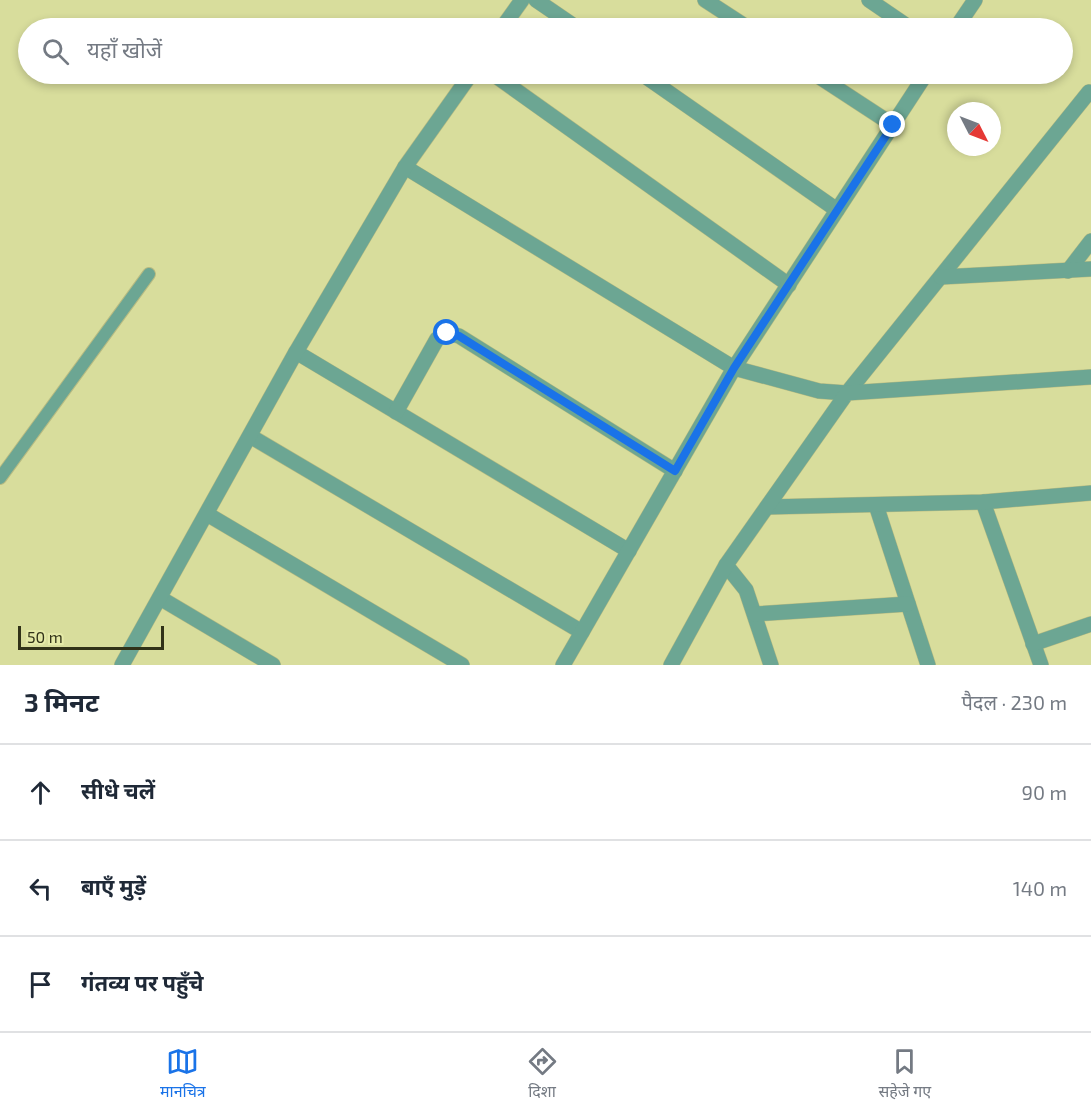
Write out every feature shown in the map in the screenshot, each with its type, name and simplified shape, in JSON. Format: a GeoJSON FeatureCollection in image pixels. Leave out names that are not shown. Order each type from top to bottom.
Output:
{"type":"FeatureCollection","features":[{"type":"Feature","properties":{"kind":"street"},"geometry":{"type":"LineString","coordinates":[[509,18],[522,0]]}},
{"type":"Feature","properties":{"kind":"street"},"geometry":{"type":"LineString","coordinates":[[536,0],[562,18]]}},
{"type":"Feature","properties":{"kind":"street"},"geometry":{"type":"LineString","coordinates":[[705,0],[733,18]]}},
{"type":"Feature","properties":{"kind":"street"},"geometry":{"type":"LineString","coordinates":[[869,0],[895,18]]}},
{"type":"Feature","properties":{"kind":"street"},"geometry":{"type":"LineString","coordinates":[[963,18],[975,0]]}},
{"type":"Feature","properties":{"kind":"street"},"geometry":{"type":"LineString","coordinates":[[122,665],[296,352],[405,167],[464,84]]}},
{"type":"Feature","properties":{"kind":"street"},"geometry":{"type":"LineString","coordinates":[[507,84],[789,285]]}},
{"type":"Feature","properties":{"kind":"street"},"geometry":{"type":"LineString","coordinates":[[656,84],[837,210]]}},
{"type":"Feature","properties":{"kind":"street"},"geometry":{"type":"LineString","coordinates":[[830,84],[893,125]]}},
{"type":"Feature","properties":{"kind":"street"},"geometry":{"type":"LineString","coordinates":[[563,665],[734,368],[920,84]]}},
{"type":"Feature","properties":{"kind":"street"},"geometry":{"type":"LineString","coordinates":[[673,664],[726,565],[847,393],[1089,92]]}},
{"type":"Feature","properties":{"kind":"street"},"geometry":{"type":"LineString","coordinates":[[405,167],[734,368],[819,391],[847,393],[1091,377]]}},
{"type":"Feature","properties":{"kind":"street"},"geometry":{"type":"LineString","coordinates":[[1068,270],[1091,241]]}},
{"type":"Feature","properties":{"kind":"street"},"geometry":{"type":"LineString","coordinates":[[941,277],[1091,269]]}},
{"type":"Feature","properties":{"kind":"street"},"geometry":{"type":"LineString","coordinates":[[396,412],[437,339],[447,333],[459,336],[675,471]]}},
{"type":"Feature","properties":{"kind":"street"},"geometry":{"type":"LineString","coordinates":[[296,352],[629,551]]}},
{"type":"Feature","properties":{"kind":"street"},"geometry":{"type":"LineString","coordinates":[[250,435],[582,632]]}},
{"type":"Feature","properties":{"kind":"street"},"geometry":{"type":"LineString","coordinates":[[767,507],[982,502],[1091,493]]}},
{"type":"Feature","properties":{"kind":"street"},"geometry":{"type":"LineString","coordinates":[[982,502],[1041,665]]}},
{"type":"Feature","properties":{"kind":"street"},"geometry":{"type":"LineString","coordinates":[[876,505],[928,665]]}},
{"type":"Feature","properties":{"kind":"street"},"geometry":{"type":"LineString","coordinates":[[207,514],[462,665]]}},
{"type":"Feature","properties":{"kind":"street"},"geometry":{"type":"LineString","coordinates":[[726,565],[741,581],[755,614],[771,665]]}},
{"type":"Feature","properties":{"kind":"street"},"geometry":{"type":"LineString","coordinates":[[160,598],[273,665]]}},
{"type":"Feature","properties":{"kind":"street"},"geometry":{"type":"LineString","coordinates":[[755,614],[908,604]]}},
{"type":"Feature","properties":{"kind":"street"},"geometry":{"type":"LineString","coordinates":[[1033,644],[1091,624]]}},
{"type":"Feature","properties":{"kind":"lane"},"geometry":{"type":"LineString","coordinates":[[0,478],[149,274]]}},
{"type":"Feature","properties":{"kind":"route"},"geometry":{"type":"LineString","coordinates":[[447,333],[459,336],[675,471],[734,368],[893,125]]}}]}
